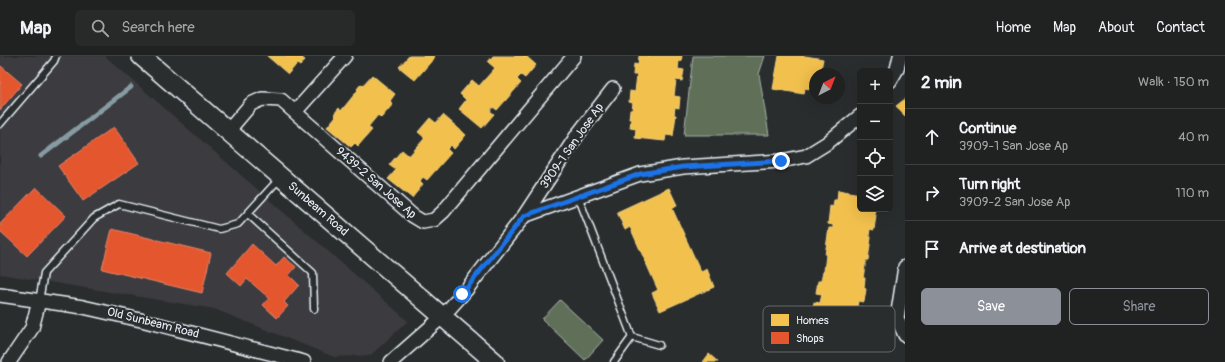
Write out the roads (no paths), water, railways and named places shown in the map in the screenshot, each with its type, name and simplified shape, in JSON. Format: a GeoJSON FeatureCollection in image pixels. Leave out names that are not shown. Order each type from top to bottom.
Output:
{"type":"FeatureCollection","features":[{"type":"Feature","properties":{"kind":"street","name":"Sunbeam Road"},"geometry":{"type":"LineString","coordinates":[[141,56],[494,362]]}},
{"type":"Feature","properties":{"kind":"street"},"geometry":{"type":"LineString","coordinates":[[295,112],[345,56]]}},
{"type":"Feature","properties":{"kind":"street","name":"9439-2 San Jose Ap"},"geometry":{"type":"LineString","coordinates":[[228,131],[251,104],[262,98],[281,100],[413,216],[423,222],[434,220],[443,212],[574,56]]}},
{"type":"Feature","properties":{"kind":"street"},"geometry":{"type":"LineString","coordinates":[[893,76],[897,69],[900,56]]}},
{"type":"Feature","properties":{"kind":"street","name":"3909-1 San Jose Ap"},"geometry":{"type":"LineString","coordinates":[[442,317],[466,290],[524,216],[578,134],[613,89]]}},
{"type":"Feature","properties":{"kind":"street"},"geometry":{"type":"LineString","coordinates":[[524,216],[640,174],[683,167],[781,161],[806,156],[827,143],[857,118]]}},
{"type":"Feature","properties":{"kind":"street"},"geometry":{"type":"LineString","coordinates":[[905,267],[897,318],[905,335]]}},
{"type":"Feature","properties":{"kind":"street","name":"Old Sunbeam Road"},"geometry":{"type":"LineString","coordinates":[[0,295],[83,307],[145,321],[268,357],[304,362]]}},
{"type":"Feature","properties":{"kind":"street"},"geometry":{"type":"LineString","coordinates":[[9,362],[32,328],[39,300]]}},
{"type":"Feature","properties":{"kind":"street"},"geometry":{"type":"LineString","coordinates":[[391,362],[442,317]]}},
{"type":"Feature","properties":{"kind":"lane"},"geometry":{"type":"LineString","coordinates":[[0,124],[56,56]]}},
{"type":"Feature","properties":{"kind":"lane"},"geometry":{"type":"LineString","coordinates":[[39,300],[44,273],[94,218],[119,204],[219,229],[238,224],[281,177]]}},
{"type":"Feature","properties":{"kind":"lane"},"geometry":{"type":"LineString","coordinates":[[578,196],[632,337]]}},
{"type":"Feature","properties":{"kind":"lane"},"geometry":{"type":"LineString","coordinates":[[248,214],[313,273],[314,309]]}},
{"type":"Feature","properties":{"kind":"lane"},"geometry":{"type":"LineString","coordinates":[[632,337],[660,345]]}},
{"type":"Feature","properties":{"kind":"lane"},"geometry":{"type":"LineString","coordinates":[[614,362],[632,337]]}},
{"type":"Feature","properties":{"kind":"waterway"},"geometry":{"type":"LineString","coordinates":[[41,156],[131,87]]}}]}
